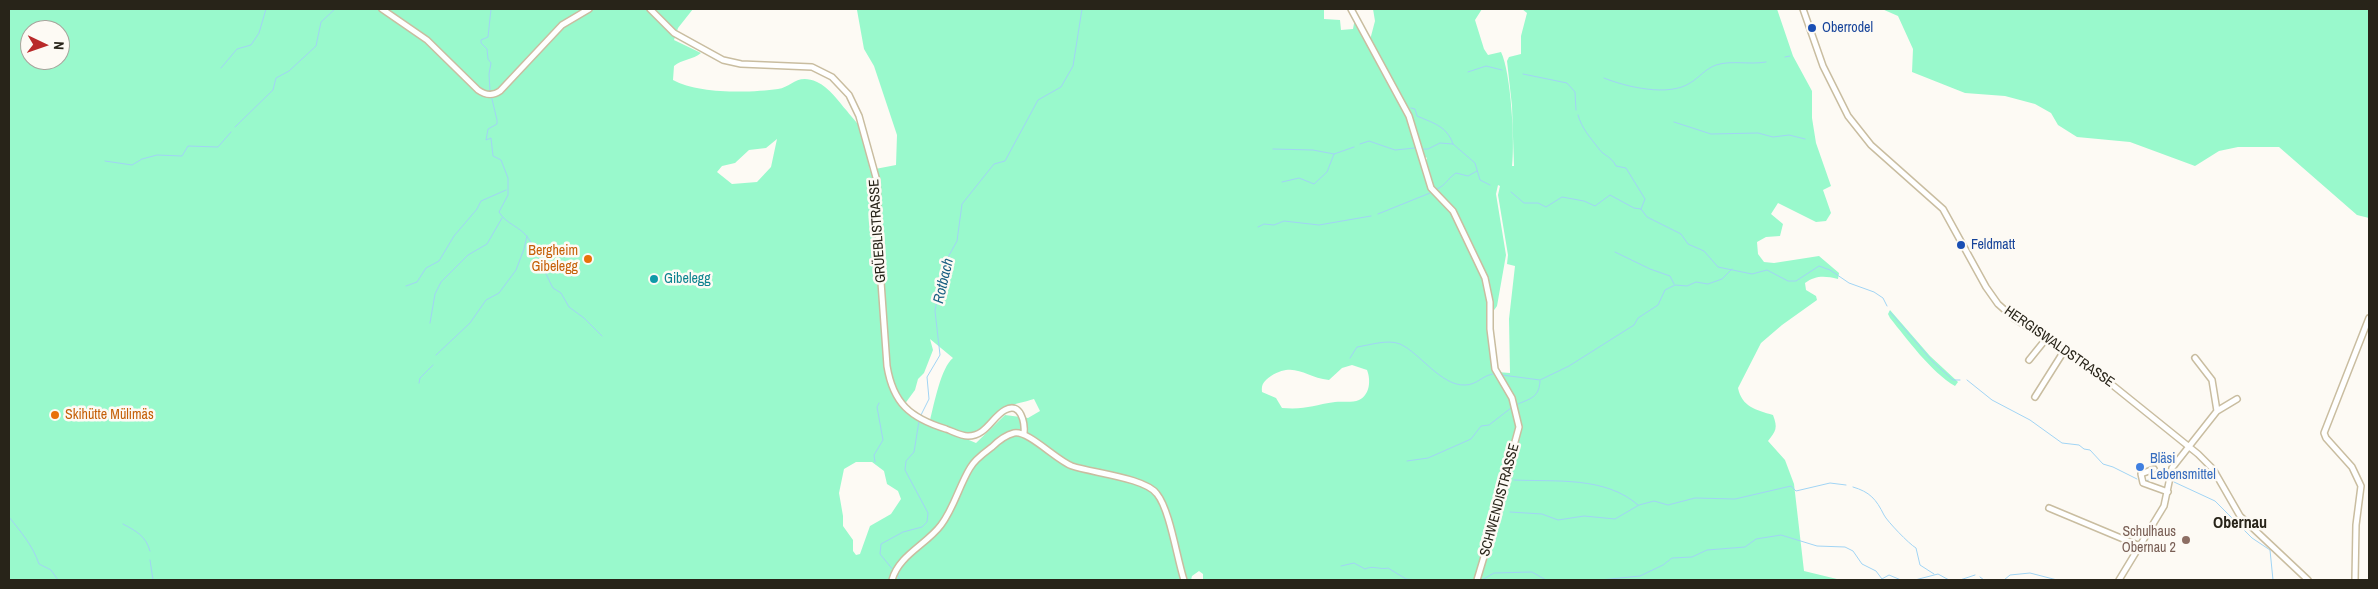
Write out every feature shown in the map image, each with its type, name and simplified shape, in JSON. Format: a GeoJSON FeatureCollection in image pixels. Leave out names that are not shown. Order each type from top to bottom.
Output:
{"type":"FeatureCollection","features":[{"type":"Feature","properties":{"kind":"street"},"geometry":{"type":"LineString","coordinates":[[382,9],[422,36],[478,90],[488,94],[495,94],[503,88],[562,25],[589,9]]}},
{"type":"Feature","properties":{"kind":"street","name":"GRÜEBLISTRASSE"},"geometry":{"type":"LineString","coordinates":[[650,9],[674,34],[723,60],[742,64],[812,67],[832,77],[849,95],[860,116],[877,182],[879,254],[890,381],[899,401],[916,416],[939,427],[968,436],[984,430],[1005,410],[1011,408],[1018,410],[1025,420],[1024,434]]}},
{"type":"Feature","properties":{"kind":"street","name":"SCHWENDISTRASSE"},"geometry":{"type":"LineString","coordinates":[[1351,9],[1409,116],[1431,188],[1453,211],[1482,269],[1490,302],[1490,329],[1495,369],[1512,398],[1517,414],[1519,427],[1504,490],[1477,580]]}},
{"type":"Feature","properties":{"kind":"street","name":"HERGISWALDSTRASSE"},"geometry":{"type":"LineString","coordinates":[[1803,9],[1823,66],[1848,116],[1872,145],[1943,209],[1986,288],[2002,308],[2095,371],[2188,446],[2213,469],[2240,516],[2308,580]]}},
{"type":"Feature","properties":{"kind":"street"},"geometry":{"type":"LineString","coordinates":[[2355,580],[2356,525],[2361,486],[2352,467],[2326,438],[2324,433],[2369,318]]}},
{"type":"Feature","properties":{"kind":"street"},"geometry":{"type":"LineString","coordinates":[[2029,360],[2046,339]]}},
{"type":"Feature","properties":{"kind":"street"},"geometry":{"type":"LineString","coordinates":[[2035,397],[2064,351]]}},
{"type":"Feature","properties":{"kind":"street"},"geometry":{"type":"LineString","coordinates":[[2195,358],[2212,380],[2217,411]]}},
{"type":"Feature","properties":{"kind":"street"},"geometry":{"type":"LineString","coordinates":[[2119,580],[2164,506],[2172,468],[2217,411],[2237,399]]}},
{"type":"Feature","properties":{"kind":"street"},"geometry":{"type":"LineString","coordinates":[[892,578],[897,566],[927,542],[942,524],[970,467],[999,440],[1014,433],[1024,434],[1056,458],[1071,465],[1146,484],[1158,494],[1170,525],[1184,580]]}},
{"type":"Feature","properties":{"kind":"street"},"geometry":{"type":"LineString","coordinates":[[2154,468],[2141,474],[2143,483],[2168,492]]}},
{"type":"Feature","properties":{"kind":"street"},"geometry":{"type":"LineString","coordinates":[[2049,508],[2140,546]]}},
{"type":"Feature","properties":{"kind":"green space"},"geometry":{"type":"Polygon","coordinates":[[[9,9],[693,9],[678,28],[674,40],[701,53],[674,66],[673,80],[696,88],[739,92],[783,88],[795,81],[804,79],[817,82],[834,95],[862,129],[866,140],[870,170],[896,165],[897,135],[874,66],[864,49],[857,10],[853,9],[1324,9],[1324,19],[1340,20],[1341,30],[1353,29],[1355,18],[1408,116],[1430,188],[1454,214],[1482,272],[1489,298],[1489,340],[1494,369],[1497,372],[1510,373],[1509,319],[1515,266],[1507,264],[1508,255],[1498,195],[1500,186],[1498,185],[1496,194],[1506,255],[1497,306],[1492,313],[1483,267],[1452,207],[1432,187],[1425,163],[1427,158],[1422,155],[1407,109],[1370,40],[1375,21],[1373,9],[1482,9],[1475,20],[1484,49],[1488,55],[1501,52],[1507,75],[1512,125],[1512,166],[1514,166],[1512,106],[1507,61],[1509,57],[1521,54],[1521,36],[1527,13],[1522,9],[1777,9],[1793,56],[1812,91],[1812,118],[1816,143],[1831,186],[1823,190],[1831,213],[1826,221],[1816,222],[1778,203],[1771,214],[1783,224],[1780,236],[1766,237],[1757,242],[1758,254],[1764,262],[1774,263],[1819,256],[1839,273],[1838,279],[1821,277],[1805,283],[1806,290],[1816,296],[1817,300],[1761,343],[1738,388],[1746,404],[1773,415],[1775,429],[1768,441],[1785,460],[1794,484],[1804,571],[1841,580],[1203,580],[1203,574],[1199,571],[1192,576],[1191,580],[1185,580],[1177,554],[1183,580],[9,580],[9,9]],[[777,139],[766,148],[749,150],[735,163],[722,166],[717,172],[732,184],[757,182],[771,167],[777,139]],[[878,232],[887,370],[897,402],[909,415],[976,443],[1005,415],[1028,418],[1040,411],[1034,399],[1014,404],[998,412],[983,428],[967,434],[930,420],[945,369],[953,358],[930,339],[933,350],[924,373],[918,379],[915,390],[904,405],[897,396],[892,383],[886,346],[882,278],[887,270],[883,265],[881,233],[878,232]],[[1352,365],[1342,368],[1329,380],[1294,370],[1280,372],[1266,379],[1262,392],[1276,398],[1282,408],[1350,402],[1363,398],[1369,387],[1367,370],[1352,365]],[[856,462],[844,469],[839,493],[843,526],[853,540],[853,551],[856,555],[860,554],[870,526],[891,514],[901,499],[898,491],[887,484],[884,471],[872,462],[856,462]]]}},
{"type":"Feature","properties":{"kind":"green space"},"geometry":{"type":"Polygon","coordinates":[[[1882,9],[2369,9],[2369,218],[2357,215],[2279,147],[2238,147],[2219,151],[2195,166],[2130,142],[2077,137],[2058,125],[2051,113],[2035,104],[2005,96],[1965,93],[1912,72],[1913,49],[1898,16],[1882,9]]]}},
{"type":"Feature","properties":{"kind":"green space"},"geometry":{"type":"Polygon","coordinates":[[[1890,310],[1930,356],[1958,382],[1955,386],[1920,355],[1890,318],[1888,314],[1890,310]]]}},
{"type":"Feature","properties":{"kind":"waterway"},"geometry":{"type":"LineString","coordinates":[[221,68],[237,49],[251,45],[259,33],[266,9]]}},
{"type":"Feature","properties":{"kind":"waterway"},"geometry":{"type":"LineString","coordinates":[[235,127],[273,90],[276,78],[289,71],[316,46],[321,22],[335,9]]}},
{"type":"Feature","properties":{"kind":"waterway"},"geometry":{"type":"LineString","coordinates":[[490,91],[489,74],[491,63],[488,59],[487,49],[481,43],[481,40],[488,37],[491,9]]}},
{"type":"Feature","properties":{"kind":"waterway","name":"Rotbach"},"geometry":{"type":"LineString","coordinates":[[920,417],[929,399],[927,377],[940,355],[935,311],[947,259],[957,241],[962,204],[994,164],[1005,161],[1038,100],[1061,87],[1073,66],[1082,9]]}},
{"type":"Feature","properties":{"kind":"waterway"},"geometry":{"type":"LineString","coordinates":[[1785,57],[1790,56]]}},
{"type":"Feature","properties":{"kind":"waterway"},"geometry":{"type":"LineString","coordinates":[[1604,78],[1624,85],[1647,89],[1671,89],[1690,83],[1716,65],[1766,62]]}},
{"type":"Feature","properties":{"kind":"waterway"},"geometry":{"type":"LineString","coordinates":[[1468,72],[1486,66],[1502,70]]}},
{"type":"Feature","properties":{"kind":"waterway"},"geometry":{"type":"LineString","coordinates":[[1523,74],[1567,83],[1575,92],[1576,110]]}},
{"type":"Feature","properties":{"kind":"waterway"},"geometry":{"type":"LineString","coordinates":[[491,95],[497,124],[488,129],[486,140],[491,138],[493,156],[501,160],[508,178],[508,195],[499,212],[528,238],[553,288],[561,293],[569,307],[584,318],[602,336]]}},
{"type":"Feature","properties":{"kind":"waterway"},"geometry":{"type":"LineString","coordinates":[[1411,108],[1415,109],[1417,116],[1443,129],[1453,144]]}},
{"type":"Feature","properties":{"kind":"waterway"},"geometry":{"type":"LineString","coordinates":[[1578,115],[1589,137],[1601,151],[1616,166],[1626,168],[1645,199],[1641,209]]}},
{"type":"Feature","properties":{"kind":"waterway"},"geometry":{"type":"LineString","coordinates":[[1674,122],[1711,134],[1758,133],[1773,137],[1789,135],[1805,139]]}},
{"type":"Feature","properties":{"kind":"waterway"},"geometry":{"type":"LineString","coordinates":[[105,161],[132,165],[142,159],[157,155],[182,156],[188,146],[218,147],[231,132]]}},
{"type":"Feature","properties":{"kind":"waterway"},"geometry":{"type":"LineString","coordinates":[[1360,144],[1369,141],[1395,150],[1415,148]]}},
{"type":"Feature","properties":{"kind":"waterway"},"geometry":{"type":"LineString","coordinates":[[1423,149],[1428,149],[1440,143],[1453,144],[1475,163],[1480,180],[1490,185]]}},
{"type":"Feature","properties":{"kind":"waterway"},"geometry":{"type":"LineString","coordinates":[[1282,182],[1299,178],[1314,184],[1327,172],[1334,154],[1354,147]]}},
{"type":"Feature","properties":{"kind":"waterway"},"geometry":{"type":"LineString","coordinates":[[1273,149],[1313,150],[1334,154]]}},
{"type":"Feature","properties":{"kind":"waterway"},"geometry":{"type":"LineString","coordinates":[[1437,189],[1443,186],[1456,173],[1468,176],[1477,171]]}},
{"type":"Feature","properties":{"kind":"waterway"},"geometry":{"type":"LineString","coordinates":[[406,286],[417,282],[426,268],[439,261],[454,236],[477,209],[481,201],[506,190]]}},
{"type":"Feature","properties":{"kind":"waterway"},"geometry":{"type":"LineString","coordinates":[[1511,192],[1524,203],[1538,203],[1546,207],[1562,197],[1584,201],[1595,206],[1610,195],[1634,208],[1641,209],[1647,217],[1681,234],[1688,244],[1704,251],[1718,267],[1752,274],[1767,270],[1788,281],[1796,281],[1819,266],[1830,270],[1849,283],[1874,292],[1883,298],[1887,306]]}},
{"type":"Feature","properties":{"kind":"waterway"},"geometry":{"type":"LineString","coordinates":[[1378,214],[1430,193]]}},
{"type":"Feature","properties":{"kind":"waterway"},"geometry":{"type":"LineString","coordinates":[[1258,227],[1264,224],[1274,225],[1284,221],[1319,225],[1371,216]]}},
{"type":"Feature","properties":{"kind":"waterway"},"geometry":{"type":"LineString","coordinates":[[430,323],[435,294],[441,282],[468,255],[487,244],[502,218]]}},
{"type":"Feature","properties":{"kind":"waterway"},"geometry":{"type":"LineString","coordinates":[[436,355],[470,323],[486,300],[499,293],[516,270],[527,236]]}},
{"type":"Feature","properties":{"kind":"waterway"},"geometry":{"type":"LineString","coordinates":[[1615,252],[1650,269],[1670,276],[1674,284]]}},
{"type":"Feature","properties":{"kind":"waterway"},"geometry":{"type":"LineString","coordinates":[[1502,375],[1540,380],[1569,366],[1634,325],[1638,318],[1658,305],[1665,290],[1675,285],[1687,286],[1696,282],[1708,284],[1722,279],[1732,269]]}},
{"type":"Feature","properties":{"kind":"waterway"},"geometry":{"type":"LineString","coordinates":[[1890,312],[1933,362],[1953,380],[1960,380]]}},
{"type":"Feature","properties":{"kind":"waterway"},"geometry":{"type":"LineString","coordinates":[[1350,358],[1357,347],[1390,342],[1408,348],[1439,375],[1456,384],[1469,385],[1493,374]]}},
{"type":"Feature","properties":{"kind":"waterway"},"geometry":{"type":"LineString","coordinates":[[419,383],[420,378],[433,365]]}},
{"type":"Feature","properties":{"kind":"waterway"},"geometry":{"type":"LineString","coordinates":[[1967,380],[1992,400],[2030,420],[2062,443],[2079,445],[2084,449],[2090,450],[2103,464],[2137,479]]}},
{"type":"Feature","properties":{"kind":"waterway"},"geometry":{"type":"LineString","coordinates":[[1518,404],[1536,394],[1540,381]]}},
{"type":"Feature","properties":{"kind":"waterway"},"geometry":{"type":"LineString","coordinates":[[875,462],[874,455],[883,440],[877,407],[879,403]]}},
{"type":"Feature","properties":{"kind":"waterway"},"geometry":{"type":"LineString","coordinates":[[1407,461],[1428,458],[1471,439],[1481,426],[1489,425],[1511,408]]}},
{"type":"Feature","properties":{"kind":"waterway","name":"Rotbach"},"geometry":{"type":"LineString","coordinates":[[894,571],[880,554],[881,544],[903,532],[922,527],[927,522],[928,513],[905,470],[906,461],[914,452],[919,421]]}},
{"type":"Feature","properties":{"kind":"waterway"},"geometry":{"type":"LineString","coordinates":[[2145,481],[2160,477],[2166,479]]}},
{"type":"Feature","properties":{"kind":"waterway"},"geometry":{"type":"LineString","coordinates":[[1514,480],[1563,481],[1595,485],[1611,489],[1638,505]]}},
{"type":"Feature","properties":{"kind":"waterway"},"geometry":{"type":"LineString","coordinates":[[2174,482],[2215,501],[2252,538],[2270,550],[2273,580]]}},
{"type":"Feature","properties":{"kind":"waterway"},"geometry":{"type":"LineString","coordinates":[[1510,512],[1542,514],[1558,520],[1584,516],[1615,519],[1639,505],[1654,501],[1668,505],[1695,498],[1735,499],[1791,486],[1796,491],[1830,483],[1846,485]]}},
{"type":"Feature","properties":{"kind":"waterway"},"geometry":{"type":"LineString","coordinates":[[1853,487],[1864,491],[1872,497],[1889,522],[1916,548],[1920,565],[1934,574]]}},
{"type":"Feature","properties":{"kind":"waterway"},"geometry":{"type":"LineString","coordinates":[[9,517],[30,545],[39,564],[51,570],[58,580]]}},
{"type":"Feature","properties":{"kind":"waterway"},"geometry":{"type":"LineString","coordinates":[[123,524],[143,538],[150,551]]}},
{"type":"Feature","properties":{"kind":"waterway"},"geometry":{"type":"LineString","coordinates":[[1600,580],[1640,576],[1663,565],[1672,558],[1692,557],[1707,550],[1745,547],[1756,539],[1781,535],[1817,546],[1845,547],[1853,551],[1862,564],[1876,571],[1882,579]]}},
{"type":"Feature","properties":{"kind":"waterway"},"geometry":{"type":"LineString","coordinates":[[150,560],[153,580]]}},
{"type":"Feature","properties":{"kind":"waterway"},"geometry":{"type":"LineString","coordinates":[[1341,566],[1354,563],[1365,569],[1371,567],[1388,568],[1406,579],[1418,580]]}},
{"type":"Feature","properties":{"kind":"waterway"},"geometry":{"type":"LineString","coordinates":[[1482,580],[1494,573],[1532,572],[1546,580]]}},
{"type":"Feature","properties":{"kind":"waterway","name":"Rotbach"},"geometry":{"type":"LineString","coordinates":[[897,573],[900,580]]}},
{"type":"Feature","properties":{"kind":"waterway"},"geometry":{"type":"LineString","coordinates":[[2004,580],[2010,575],[2030,573],[2057,580]]}},
{"type":"Feature","properties":{"kind":"waterway"},"geometry":{"type":"LineString","coordinates":[[1915,580],[1938,574],[1949,580]]}},
{"type":"Feature","properties":{"kind":"waterway"},"geometry":{"type":"LineString","coordinates":[[1880,580],[1889,575],[1901,580]]}},
{"type":"Feature","properties":{"kind":"waterway"},"geometry":{"type":"LineString","coordinates":[[1960,580],[1975,575]]}},
{"type":"Feature","properties":{"kind":"waterway"},"geometry":{"type":"LineString","coordinates":[[1980,577],[1984,580]]}},
{"type":"Feature","properties":{"kind":"place","name":"Oberrodel"},"geometry":{"type":"Point","coordinates":[1812,28]}},
{"type":"Feature","properties":{"kind":"place","name":"Feldmatt"},"geometry":{"type":"Point","coordinates":[1961,245]}},
{"type":"Feature","properties":{"kind":"place","name":"Bergheim Gibelegg"},"geometry":{"type":"Point","coordinates":[588,259]}},
{"type":"Feature","properties":{"kind":"place","name":"Gibelegg"},"geometry":{"type":"Point","coordinates":[654,279]}},
{"type":"Feature","properties":{"kind":"place","name":"Skihütte Mülimäs"},"geometry":{"type":"Point","coordinates":[55,415]}},
{"type":"Feature","properties":{"kind":"place","name":"Bläsi Lebensmittel"},"geometry":{"type":"Point","coordinates":[2140,467]}},
{"type":"Feature","properties":{"kind":"place","name":"Schulhaus Obernau 2"},"geometry":{"type":"Point","coordinates":[2186,540]}},
{"type":"Feature","properties":{"kind":"district","name":"Obernau"},"geometry":{"type":"Point","coordinates":[2240,524]}}]}
